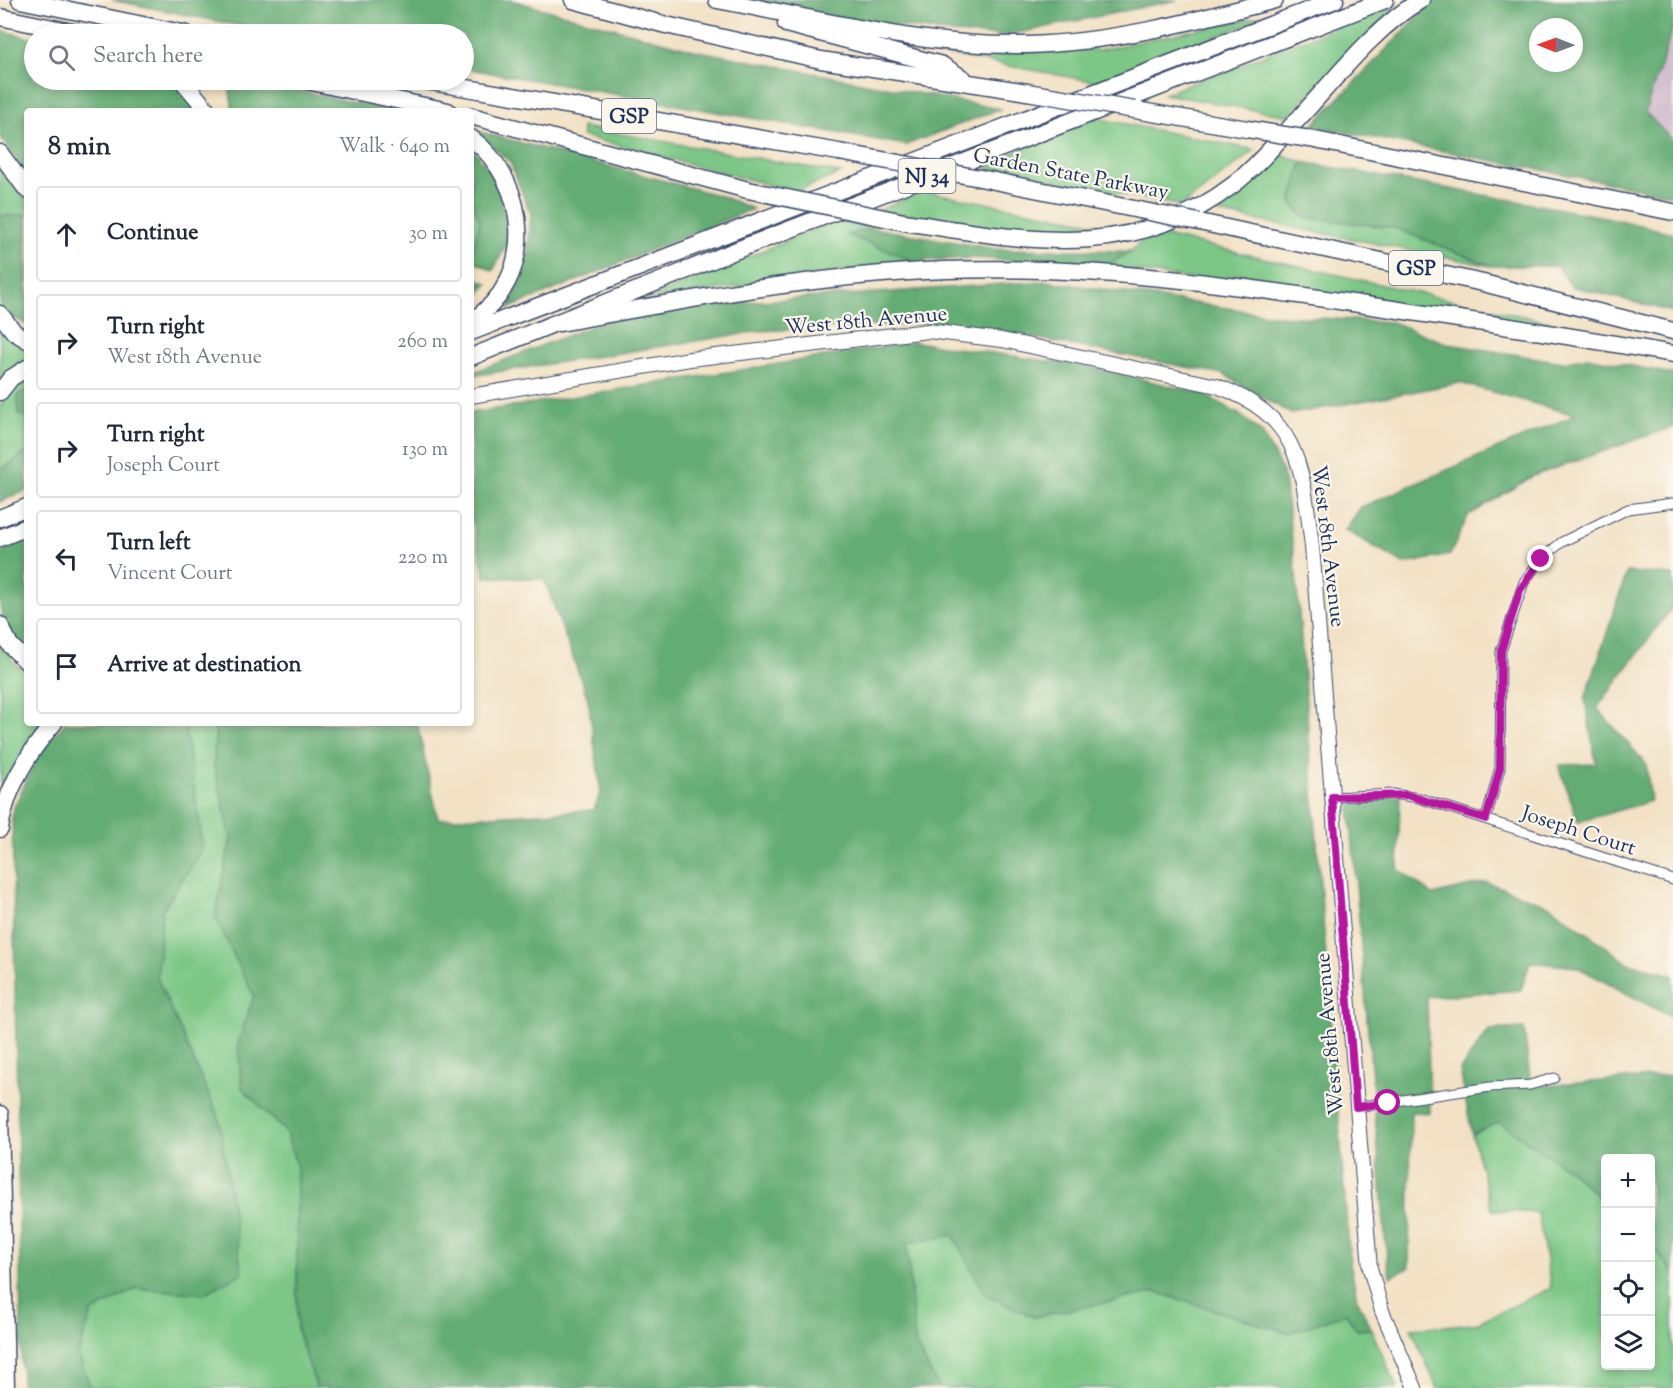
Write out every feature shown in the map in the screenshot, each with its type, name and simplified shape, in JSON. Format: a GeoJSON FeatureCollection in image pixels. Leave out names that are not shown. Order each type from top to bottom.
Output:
{"type":"FeatureCollection","features":[{"type":"Feature","properties":{"kind":"highway"},"geometry":{"type":"LineString","coordinates":[[20,0],[138,24]]}},
{"type":"Feature","properties":{"kind":"highway"},"geometry":{"type":"LineString","coordinates":[[573,0],[666,25],[821,60],[970,82],[1310,139],[1673,212]]}},
{"type":"Feature","properties":{"kind":"highway"},"geometry":{"type":"LineString","coordinates":[[710,0],[798,28],[942,65],[970,82]]}},
{"type":"Feature","properties":{"kind":"highway"},"geometry":{"type":"LineString","coordinates":[[717,0],[912,38],[960,43],[1026,45],[1078,41],[1138,32],[1275,0]]}},
{"type":"Feature","properties":{"kind":"highway","name":"NJ 34"},"geometry":{"type":"LineString","coordinates":[[474,331],[1335,0]]}},
{"type":"Feature","properties":{"kind":"highway","name":"NJ 34"},"geometry":{"type":"LineString","coordinates":[[474,356],[685,271],[1385,0]]}},
{"type":"Feature","properties":{"kind":"highway"},"geometry":{"type":"LineString","coordinates":[[474,117],[748,190],[904,222],[1019,238],[1078,242],[1119,236],[1160,224],[1221,194],[1242,177],[1350,62],[1405,11],[1421,0]]}},
{"type":"Feature","properties":{"kind":"highway"},"geometry":{"type":"LineString","coordinates":[[0,17],[34,24]]}},
{"type":"Feature","properties":{"kind":"highway","name":"Garden State Parkway"},"geometry":{"type":"LineString","coordinates":[[474,89],[839,152],[1199,222],[1483,283],[1673,331]]}},
{"type":"Feature","properties":{"kind":"highway"},"geometry":{"type":"LineString","coordinates":[[190,90],[205,108]]}},
{"type":"Feature","properties":{"kind":"highway"},"geometry":{"type":"LineString","coordinates":[[347,90],[432,108]]}},
{"type":"Feature","properties":{"kind":"highway"},"geometry":{"type":"LineString","coordinates":[[405,103],[416,108]]}},
{"type":"Feature","properties":{"kind":"highway"},"geometry":{"type":"LineString","coordinates":[[474,141],[488,153],[505,175],[515,202],[519,232],[514,262],[501,292],[488,309],[474,319]]}},
{"type":"Feature","properties":{"kind":"highway"},"geometry":{"type":"LineString","coordinates":[[0,153],[24,186]]}},
{"type":"Feature","properties":{"kind":"highway"},"geometry":{"type":"LineString","coordinates":[[560,323],[627,309],[817,280],[935,271],[1029,270],[1217,282],[1673,354]]}},
{"type":"Feature","properties":{"kind":"highway"},"geometry":{"type":"LineString","coordinates":[[0,314],[14,332],[24,338]]}},
{"type":"Feature","properties":{"kind":"highway"},"geometry":{"type":"LineString","coordinates":[[0,392],[11,378],[24,370]]}},
{"type":"Feature","properties":{"kind":"highway"},"geometry":{"type":"LineString","coordinates":[[0,538],[24,528]]}},
{"type":"Feature","properties":{"kind":"highway"},"geometry":{"type":"LineString","coordinates":[[0,625],[10,645],[24,659]]}},
{"type":"Feature","properties":{"kind":"highway"},"geometry":{"type":"LineString","coordinates":[[0,829],[5,805],[22,766],[52,726]]}},
{"type":"Feature","properties":{"kind":"highway"},"geometry":{"type":"LineString","coordinates":[[0,1114],[6,1388]]}},
{"type":"Feature","properties":{"kind":"street","name":"West 18th Avenue"},"geometry":{"type":"LineString","coordinates":[[474,395],[690,359],[928,332],[960,333],[1185,379],[1238,394],[1257,405],[1281,428],[1293,447],[1302,475],[1317,597],[1367,1240],[1375,1288],[1415,1388]]}},
{"type":"Feature","properties":{"kind":"street"},"geometry":{"type":"LineString","coordinates":[[1486,819],[1500,768],[1501,651],[1524,582],[1541,559],[1562,542],[1628,508],[1660,502],[1673,503]]}},
{"type":"Feature","properties":{"kind":"street","name":"Joseph Court"},"geometry":{"type":"LineString","coordinates":[[1332,797],[1407,795],[1673,880]]}},
{"type":"Feature","properties":{"kind":"street"},"geometry":{"type":"LineString","coordinates":[[1356,1107],[1490,1087],[1530,1085],[1554,1078]]}},
{"type":"Feature","properties":{"kind":"shaded area"},"geometry":{"type":"Polygon","coordinates":[[[1673,28],[1673,141],[1645,112],[1673,28]]]}},
{"type":"Feature","properties":{"kind":"green space"},"geometry":{"type":"Polygon","coordinates":[[[112,0],[511,0],[694,50],[1000,109],[906,145],[474,70],[474,24],[231,24],[112,0]]]}},
{"type":"Feature","properties":{"kind":"green space"},"geometry":{"type":"Polygon","coordinates":[[[754,0],[1177,0],[1004,36],[953,33],[810,15],[754,0]]]}},
{"type":"Feature","properties":{"kind":"green space"},"geometry":{"type":"Polygon","coordinates":[[[1439,0],[1673,0],[1673,28],[1645,112],[1673,141],[1673,195],[1312,126],[1431,3],[1439,0]]]}},
{"type":"Feature","properties":{"kind":"green space"},"geometry":{"type":"Polygon","coordinates":[[[1399,3],[1288,116],[1164,94],[1399,3]]]}},
{"type":"Feature","properties":{"kind":"green space"},"geometry":{"type":"Polygon","coordinates":[[[1280,12],[1096,82],[891,44],[971,51],[1099,50],[1280,12]]]}},
{"type":"Feature","properties":{"kind":"green space"},"geometry":{"type":"Polygon","coordinates":[[[0,30],[24,36],[24,90],[180,90],[195,108],[24,108],[24,172],[0,136],[0,30]]]}},
{"type":"Feature","properties":{"kind":"green space"},"geometry":{"type":"Polygon","coordinates":[[[230,90],[295,90],[380,108],[233,108],[230,90]]]}},
{"type":"Feature","properties":{"kind":"green space"},"geometry":{"type":"Polygon","coordinates":[[[1096,118],[1255,150],[1182,206],[980,166],[1096,118]]]}},
{"type":"Feature","properties":{"kind":"green space"},"geometry":{"type":"Polygon","coordinates":[[[582,127],[841,173],[796,192],[582,136],[582,127]]]}},
{"type":"Feature","properties":{"kind":"green space"},"geometry":{"type":"Polygon","coordinates":[[[474,130],[721,196],[753,209],[509,308],[526,270],[531,215],[510,162],[474,130]]]}},
{"type":"Feature","properties":{"kind":"green space"},"geometry":{"type":"Polygon","coordinates":[[[474,151],[498,181],[509,239],[493,271],[474,261],[474,246],[480,221],[474,206],[474,151]]]}},
{"type":"Feature","properties":{"kind":"green space"},"geometry":{"type":"Polygon","coordinates":[[[1275,152],[1302,162],[1291,202],[1304,217],[1395,228],[1491,266],[1203,210],[1275,152]]]}},
{"type":"Feature","properties":{"kind":"green space"},"geometry":{"type":"Polygon","coordinates":[[[1302,162],[1610,218],[1673,233],[1673,312],[1571,286],[1558,266],[1491,266],[1395,228],[1304,217],[1291,202],[1302,162]]]}},
{"type":"Feature","properties":{"kind":"green space"},"geometry":{"type":"Polygon","coordinates":[[[0,167],[24,196],[24,215],[0,216],[0,167]]]}},
{"type":"Feature","properties":{"kind":"green space"},"geometry":{"type":"Polygon","coordinates":[[[924,191],[1128,230],[1019,232],[877,211],[924,191]]]}},
{"type":"Feature","properties":{"kind":"green space"},"geometry":{"type":"Polygon","coordinates":[[[474,206],[480,221],[474,245],[474,206]]]}},
{"type":"Feature","properties":{"kind":"green space"},"geometry":{"type":"Polygon","coordinates":[[[24,215],[24,323],[0,310],[0,216],[24,215]]]}},
{"type":"Feature","properties":{"kind":"green space"},"geometry":{"type":"Polygon","coordinates":[[[834,221],[872,228],[849,235],[914,261],[642,301],[834,221]]]}},
{"type":"Feature","properties":{"kind":"green space"},"geometry":{"type":"Polygon","coordinates":[[[872,228],[996,249],[1131,251],[1104,267],[974,258],[914,261],[848,235],[872,228]]]}},
{"type":"Feature","properties":{"kind":"green space"},"geometry":{"type":"Polygon","coordinates":[[[1151,233],[1598,333],[1104,267],[1131,251],[1151,233]]]}},
{"type":"Feature","properties":{"kind":"green space"},"geometry":{"type":"Polygon","coordinates":[[[474,277],[488,284],[474,298],[474,277]]]}},
{"type":"Feature","properties":{"kind":"green space"},"geometry":{"type":"Polygon","coordinates":[[[1046,281],[1281,316],[1392,322],[1448,344],[1563,362],[1587,357],[1673,374],[1673,427],[1533,476],[1468,516],[1450,555],[1404,564],[1345,530],[1361,507],[1575,415],[1460,383],[1291,414],[1223,374],[951,322],[760,331],[474,376],[474,372],[633,310],[1046,281]]]}},
{"type":"Feature","properties":{"kind":"green space"},"geometry":{"type":"Polygon","coordinates":[[[0,323],[24,343],[24,365],[0,383],[0,323]]]}},
{"type":"Feature","properties":{"kind":"green space"},"geometry":{"type":"Polygon","coordinates":[[[915,342],[1095,368],[1203,394],[1239,414],[1262,433],[1283,472],[1295,562],[1350,1263],[1357,1298],[1371,1329],[1357,1330],[1346,1313],[1289,1333],[1156,1292],[1034,1317],[985,1294],[953,1235],[907,1243],[915,1343],[939,1388],[317,1388],[297,1330],[297,1167],[286,1132],[242,1088],[238,1043],[254,996],[215,917],[231,838],[214,766],[216,726],[418,726],[438,819],[593,810],[601,793],[588,699],[544,579],[485,577],[474,530],[474,413],[915,342]]]}},
{"type":"Feature","properties":{"kind":"green space"},"geometry":{"type":"Polygon","coordinates":[[[24,376],[24,392],[18,395],[18,414],[24,416],[24,454],[0,471],[0,407],[8,388],[24,376]]]}},
{"type":"Feature","properties":{"kind":"green space"},"geometry":{"type":"Polygon","coordinates":[[[24,392],[24,416],[18,414],[18,395],[24,392]]]}},
{"type":"Feature","properties":{"kind":"green space"},"geometry":{"type":"Polygon","coordinates":[[[24,454],[24,491],[0,502],[0,471],[24,454]]]}},
{"type":"Feature","properties":{"kind":"green space"},"geometry":{"type":"Polygon","coordinates":[[[24,542],[24,651],[5,632],[0,605],[0,551],[24,542]]]}},
{"type":"Feature","properties":{"kind":"green space"},"geometry":{"type":"Polygon","coordinates":[[[1627,572],[1673,575],[1673,606],[1597,708],[1646,764],[1651,801],[1578,822],[1559,765],[1596,764],[1585,699],[1627,572]]]}},
{"type":"Feature","properties":{"kind":"green space"},"geometry":{"type":"Polygon","coordinates":[[[0,636],[13,662],[24,671],[24,726],[44,726],[1,794],[0,636]]]}},
{"type":"Feature","properties":{"kind":"green space"},"geometry":{"type":"Polygon","coordinates":[[[62,726],[184,726],[203,848],[162,911],[157,978],[219,1118],[242,1273],[204,1294],[137,1288],[92,1312],[78,1354],[91,1388],[22,1388],[12,812],[38,754],[62,726]]]}},
{"type":"Feature","properties":{"kind":"green space"},"geometry":{"type":"Polygon","coordinates":[[[184,726],[216,726],[214,766],[231,838],[215,917],[254,996],[238,1043],[242,1088],[286,1132],[297,1167],[297,1330],[317,1388],[91,1388],[78,1354],[92,1312],[137,1288],[204,1294],[219,1118],[157,978],[162,911],[203,848],[184,726]]]}},
{"type":"Feature","properties":{"kind":"green space"},"geometry":{"type":"Polygon","coordinates":[[[1400,796],[1398,869],[1433,895],[1486,882],[1550,906],[1628,963],[1673,975],[1673,1018],[1577,967],[1530,962],[1521,990],[1427,997],[1430,1113],[1411,1112],[1409,1268],[1390,1277],[1349,799],[1400,796]]]}},
{"type":"Feature","properties":{"kind":"green space"},"geometry":{"type":"Polygon","coordinates":[[[1524,1028],[1531,1087],[1673,1075],[1673,1273],[1655,1249],[1655,1154],[1601,1154],[1601,1198],[1569,1170],[1499,1122],[1472,1134],[1460,1070],[1489,1030],[1524,1028]]]}},
{"type":"Feature","properties":{"kind":"green space"},"geometry":{"type":"Polygon","coordinates":[[[1499,1122],[1569,1170],[1601,1198],[1601,1370],[1655,1370],[1655,1249],[1673,1273],[1673,1388],[1437,1388],[1411,1328],[1474,1324],[1551,1288],[1538,1213],[1492,1210],[1472,1134],[1499,1122]]]}},
{"type":"Feature","properties":{"kind":"green space"},"geometry":{"type":"Polygon","coordinates":[[[953,1235],[985,1294],[1034,1317],[1156,1292],[1289,1333],[1346,1313],[1357,1330],[1371,1329],[1397,1388],[939,1388],[915,1343],[907,1243],[953,1235]]]}},
{"type":"Feature","properties":{"kind":"route"},"geometry":{"type":"LineString","coordinates":[[1388,1103],[1356,1107],[1332,797],[1407,795],[1486,819],[1498,777],[1502,750],[1501,651],[1520,590],[1541,559]]}}]}
